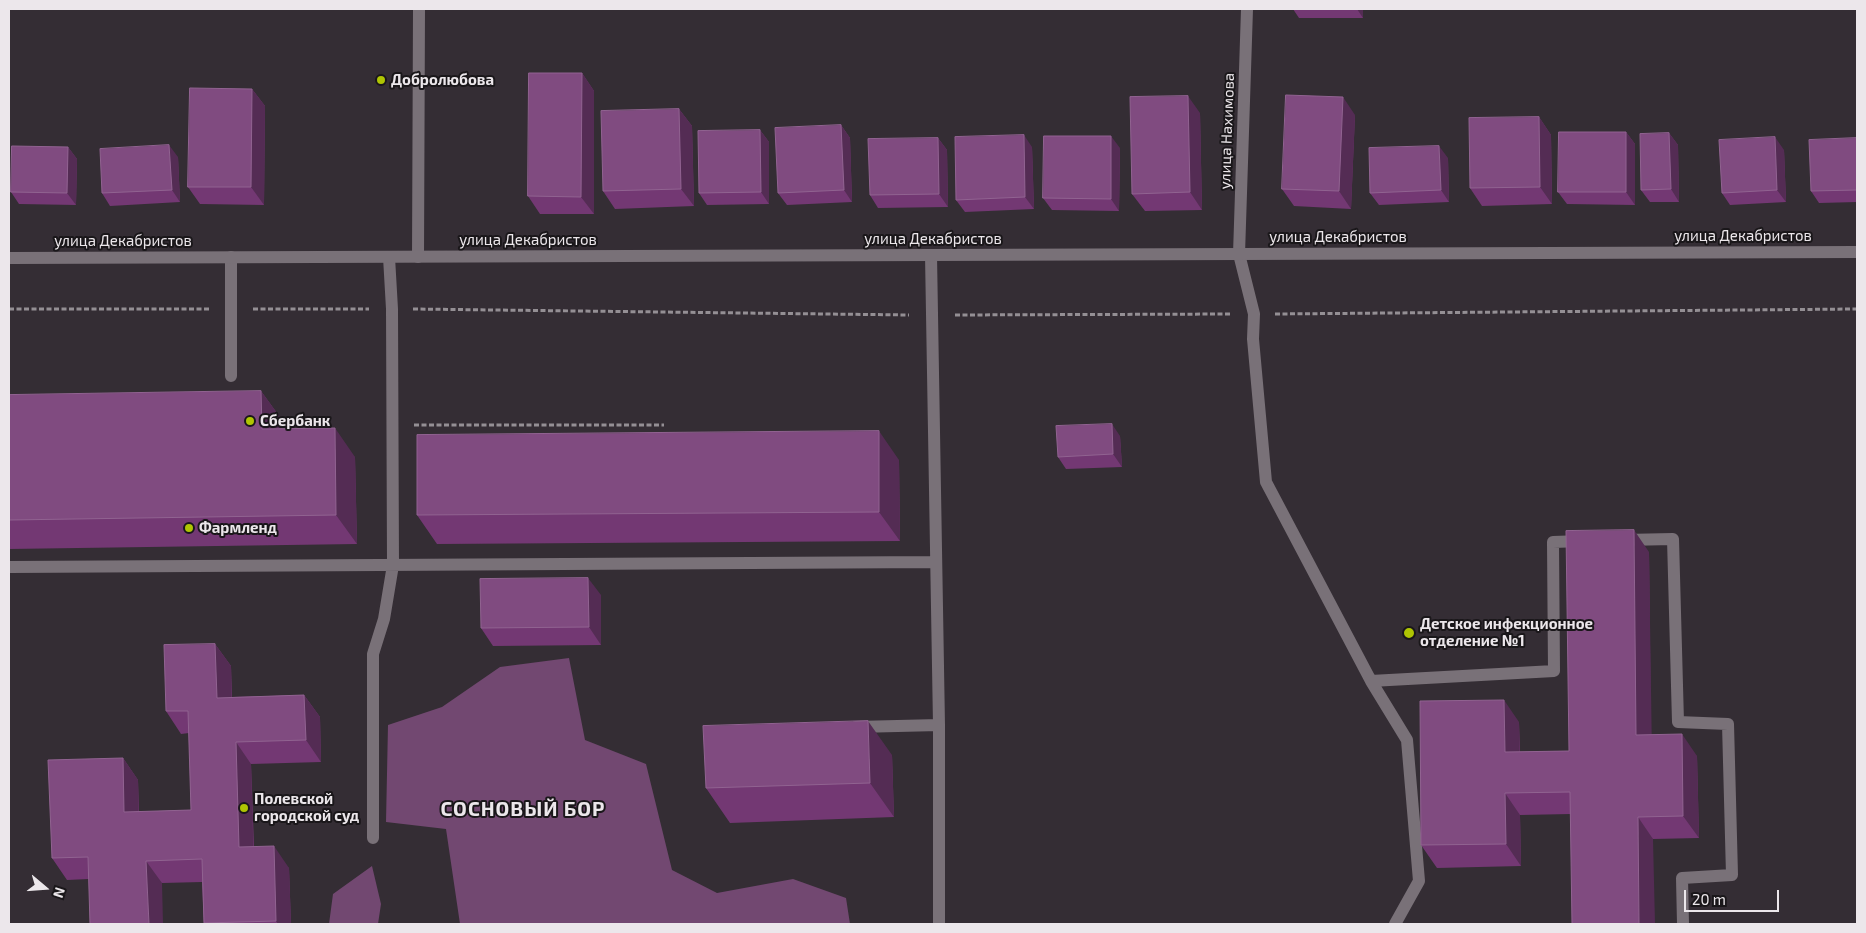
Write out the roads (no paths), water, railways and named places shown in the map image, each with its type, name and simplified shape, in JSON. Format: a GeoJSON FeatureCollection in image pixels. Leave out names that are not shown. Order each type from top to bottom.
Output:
{"type":"FeatureCollection","features":[{"type":"Feature","properties":{"kind":"street"},"geometry":{"type":"LineString","coordinates":[[418,256],[419,9]]}},
{"type":"Feature","properties":{"kind":"street","name":"улица Нахимова"},"geometry":{"type":"LineString","coordinates":[[1247,9],[1239,254],[1254,314],[1253,339],[1266,482],[1371,681],[1406,740],[1419,881],[1395,924]]}},
{"type":"Feature","properties":{"kind":"street","name":"улица Декабристов"},"geometry":{"type":"LineString","coordinates":[[9,258],[1857,252]]}},
{"type":"Feature","properties":{"kind":"street"},"geometry":{"type":"LineString","coordinates":[[931,255],[939,725],[939,924]]}},
{"type":"Feature","properties":{"kind":"street"},"geometry":{"type":"LineString","coordinates":[[231,257],[232,376]]}},
{"type":"Feature","properties":{"kind":"street"},"geometry":{"type":"LineString","coordinates":[[373,838],[373,654],[384,619],[393,566],[392,309],[389,257]]}},
{"type":"Feature","properties":{"kind":"street"},"geometry":{"type":"LineString","coordinates":[[1613,540],[1673,539],[1678,722],[1728,724],[1732,875],[1682,878],[1683,924]]}},
{"type":"Feature","properties":{"kind":"street"},"geometry":{"type":"LineString","coordinates":[[1371,681],[1554,671],[1554,542],[1593,541]]}},
{"type":"Feature","properties":{"kind":"street"},"geometry":{"type":"LineString","coordinates":[[9,567],[936,562]]}},
{"type":"Feature","properties":{"kind":"street"},"geometry":{"type":"LineString","coordinates":[[841,727],[939,725]]}},
{"type":"Feature","properties":{"kind":"place","name":"Добролюбова"},"geometry":{"type":"Point","coordinates":[381,80]}},
{"type":"Feature","properties":{"kind":"place","name":"Сбербанк"},"geometry":{"type":"Point","coordinates":[250,421]}},
{"type":"Feature","properties":{"kind":"place","name":"Фармленд"},"geometry":{"type":"Point","coordinates":[189,528]}},
{"type":"Feature","properties":{"kind":"place","name":"Детское инфекционное отделение №1"},"geometry":{"type":"Point","coordinates":[1409,633]}},
{"type":"Feature","properties":{"kind":"place","name":"Полевской городской суд"},"geometry":{"type":"Point","coordinates":[244,808]}},
{"type":"Feature","properties":{"kind":"district","name":"СОСНОВЫЙ БОР"},"geometry":{"type":"Point","coordinates":[523,809]}}]}
